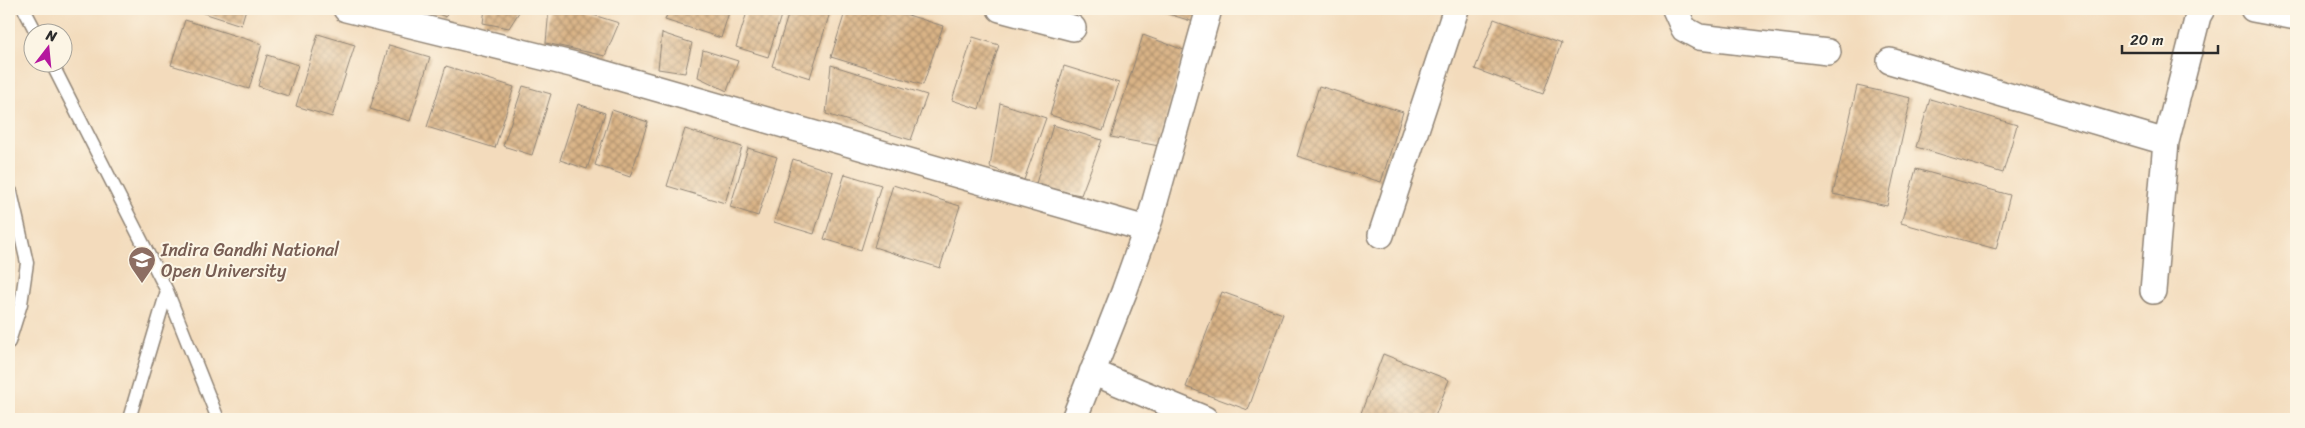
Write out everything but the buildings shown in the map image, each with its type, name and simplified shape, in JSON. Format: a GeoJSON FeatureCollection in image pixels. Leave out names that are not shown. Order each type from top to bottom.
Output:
{"type":"FeatureCollection","features":[{"type":"Feature","properties":{"kind":"street"},"geometry":{"type":"LineString","coordinates":[[346,9],[575,65],[1146,229]]}},
{"type":"Feature","properties":{"kind":"street"},"geometry":{"type":"LineString","coordinates":[[1000,9],[1073,28]]}},
{"type":"Feature","properties":{"kind":"street"},"geometry":{"type":"LineString","coordinates":[[1074,419],[1124,292],[1146,229],[1209,9]]}},
{"type":"Feature","properties":{"kind":"street"},"geometry":{"type":"LineString","coordinates":[[1381,235],[1456,9]]}},
{"type":"Feature","properties":{"kind":"street"},"geometry":{"type":"LineString","coordinates":[[1675,9],[1684,29],[1699,37],[1828,52]]}},
{"type":"Feature","properties":{"kind":"street"},"geometry":{"type":"LineString","coordinates":[[2153,291],[2166,142],[2198,16],[2202,9]]}},
{"type":"Feature","properties":{"kind":"street"},"geometry":{"type":"LineString","coordinates":[[2253,9],[2296,17]]}},
{"type":"Feature","properties":{"kind":"street"},"geometry":{"type":"LineString","coordinates":[[1890,61],[2166,142]]}},
{"type":"Feature","properties":{"kind":"street"},"geometry":{"type":"LineString","coordinates":[[1092,372],[1205,419]]}},
{"type":"Feature","properties":{"kind":"lane"},"geometry":{"type":"LineString","coordinates":[[24,9],[31,22]]}},
{"type":"Feature","properties":{"kind":"lane"},"geometry":{"type":"LineString","coordinates":[[56,72],[167,291],[218,419]]}},
{"type":"Feature","properties":{"kind":"lane"},"geometry":{"type":"LineString","coordinates":[[9,342],[21,304],[27,263],[11,192]]}},
{"type":"Feature","properties":{"kind":"lane"},"geometry":{"type":"LineString","coordinates":[[129,419],[167,291]]}},
{"type":"Feature","properties":{"kind":"place","name":"Indira Gandhi National Open University"},"geometry":{"type":"Point","coordinates":[142,284]}}]}
